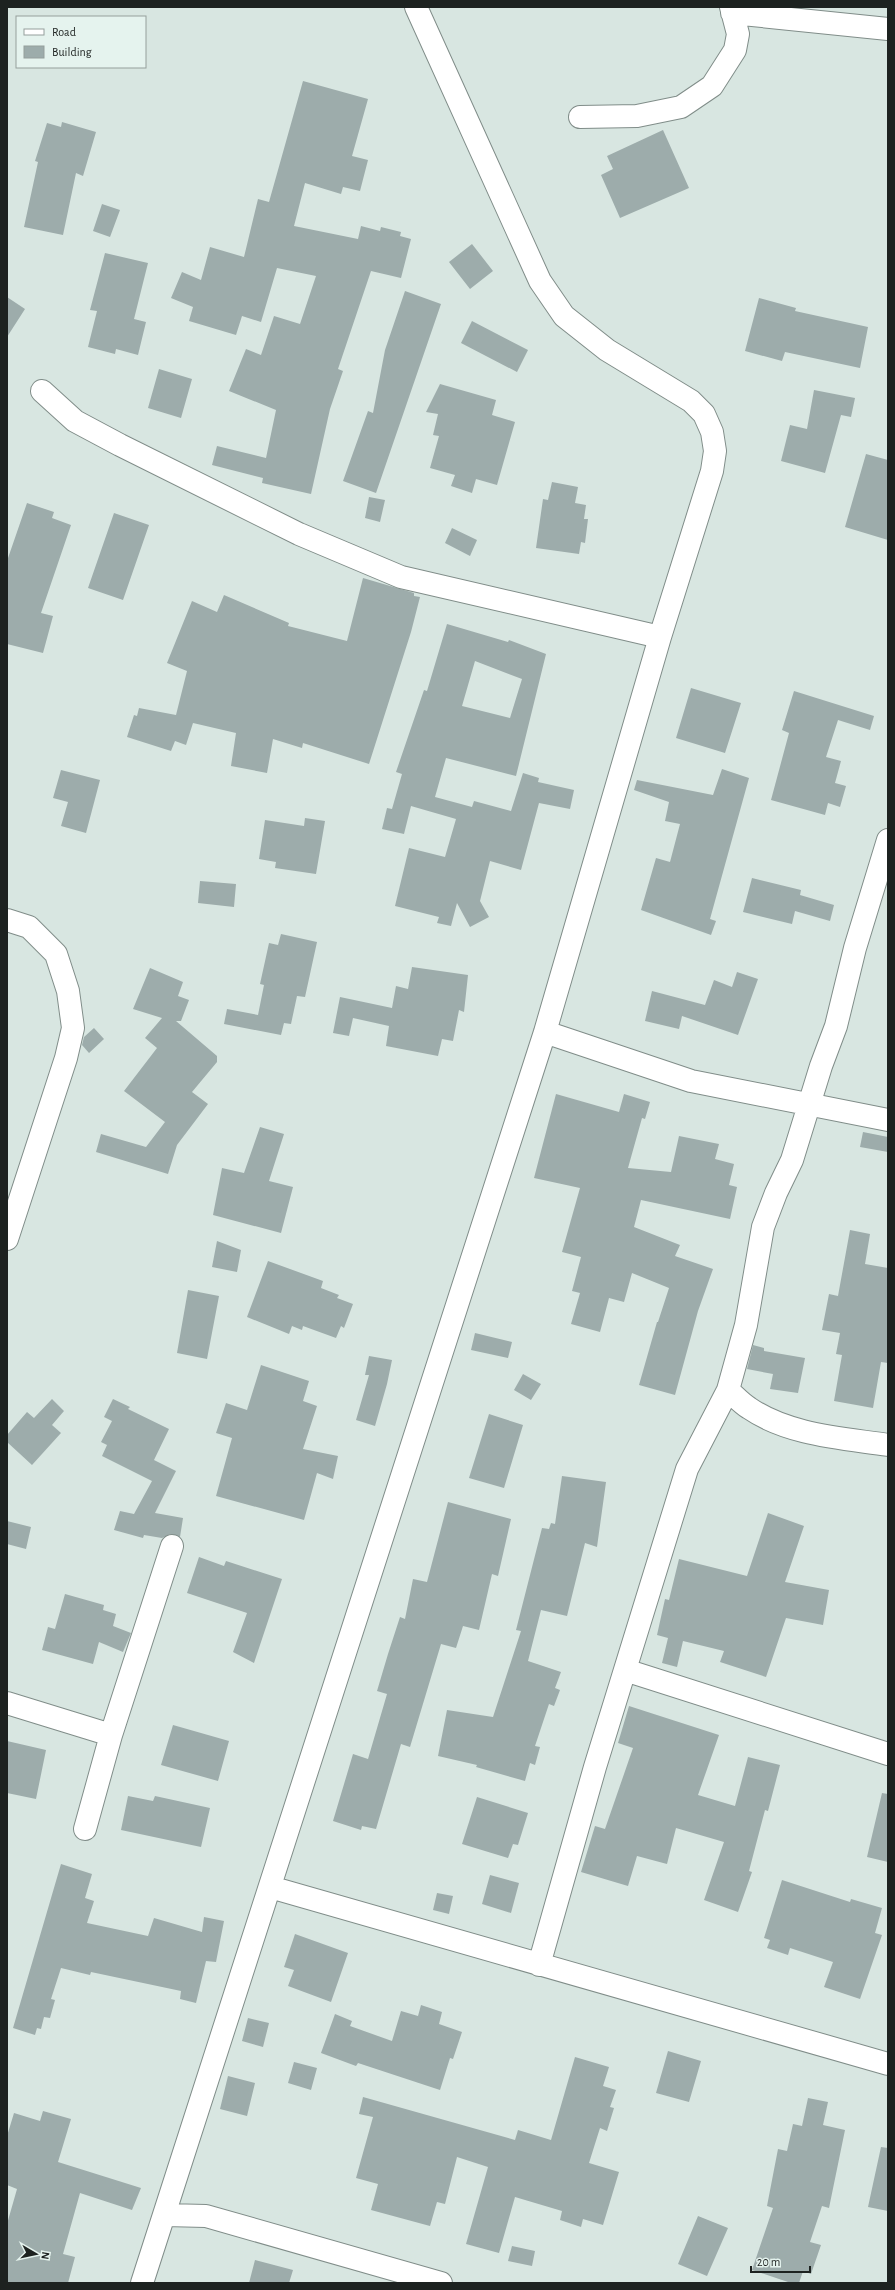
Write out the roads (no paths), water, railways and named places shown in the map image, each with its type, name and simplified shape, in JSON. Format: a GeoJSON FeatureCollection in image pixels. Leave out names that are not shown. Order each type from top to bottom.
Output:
{"type":"FeatureCollection","features":[{"type":"Feature","properties":{"kind":"street"},"geometry":{"type":"LineString","coordinates":[[142,2283],[545,1032],[660,637],[712,470],[715,451],[712,432],[704,414],[691,401],[607,350],[564,316],[544,287],[416,7]]}},
{"type":"Feature","properties":{"kind":"street"},"geometry":{"type":"LineString","coordinates":[[580,117],[638,116],[681,107],[712,86],[735,50],[738,34],[732,10],[888,30]]}},
{"type":"Feature","properties":{"kind":"street"},"geometry":{"type":"LineString","coordinates":[[42,391],[75,421],[120,445],[299,534],[401,576],[660,637]]}},
{"type":"Feature","properties":{"kind":"street"},"geometry":{"type":"LineString","coordinates":[[539,1964],[595,1767],[688,1469],[728,1390],[746,1325],[763,1227],[776,1193],[792,1160],[809,1104],[836,1026],[855,948],[888,840]]}},
{"type":"Feature","properties":{"kind":"street"},"geometry":{"type":"LineString","coordinates":[[7,920],[29,927],[56,954],[68,991],[73,1028],[66,1058],[7,1239]]}},
{"type":"Feature","properties":{"kind":"street"},"geometry":{"type":"LineString","coordinates":[[545,1032],[692,1081],[888,1120]]}},
{"type":"Feature","properties":{"kind":"street"},"geometry":{"type":"LineString","coordinates":[[728,1390],[749,1408],[781,1425],[829,1436],[888,1445]]}},
{"type":"Feature","properties":{"kind":"street"},"geometry":{"type":"LineString","coordinates":[[85,1830],[111,1734],[172,1546]]}},
{"type":"Feature","properties":{"kind":"street"},"geometry":{"type":"LineString","coordinates":[[625,1670],[888,1754]]}},
{"type":"Feature","properties":{"kind":"street"},"geometry":{"type":"LineString","coordinates":[[7,1703],[111,1734]]}},
{"type":"Feature","properties":{"kind":"street"},"geometry":{"type":"LineString","coordinates":[[270,1887],[888,2064]]}},
{"type":"Feature","properties":{"kind":"street"},"geometry":{"type":"LineString","coordinates":[[165,2215],[206,2216],[221,2219],[441,2283]]}}]}
